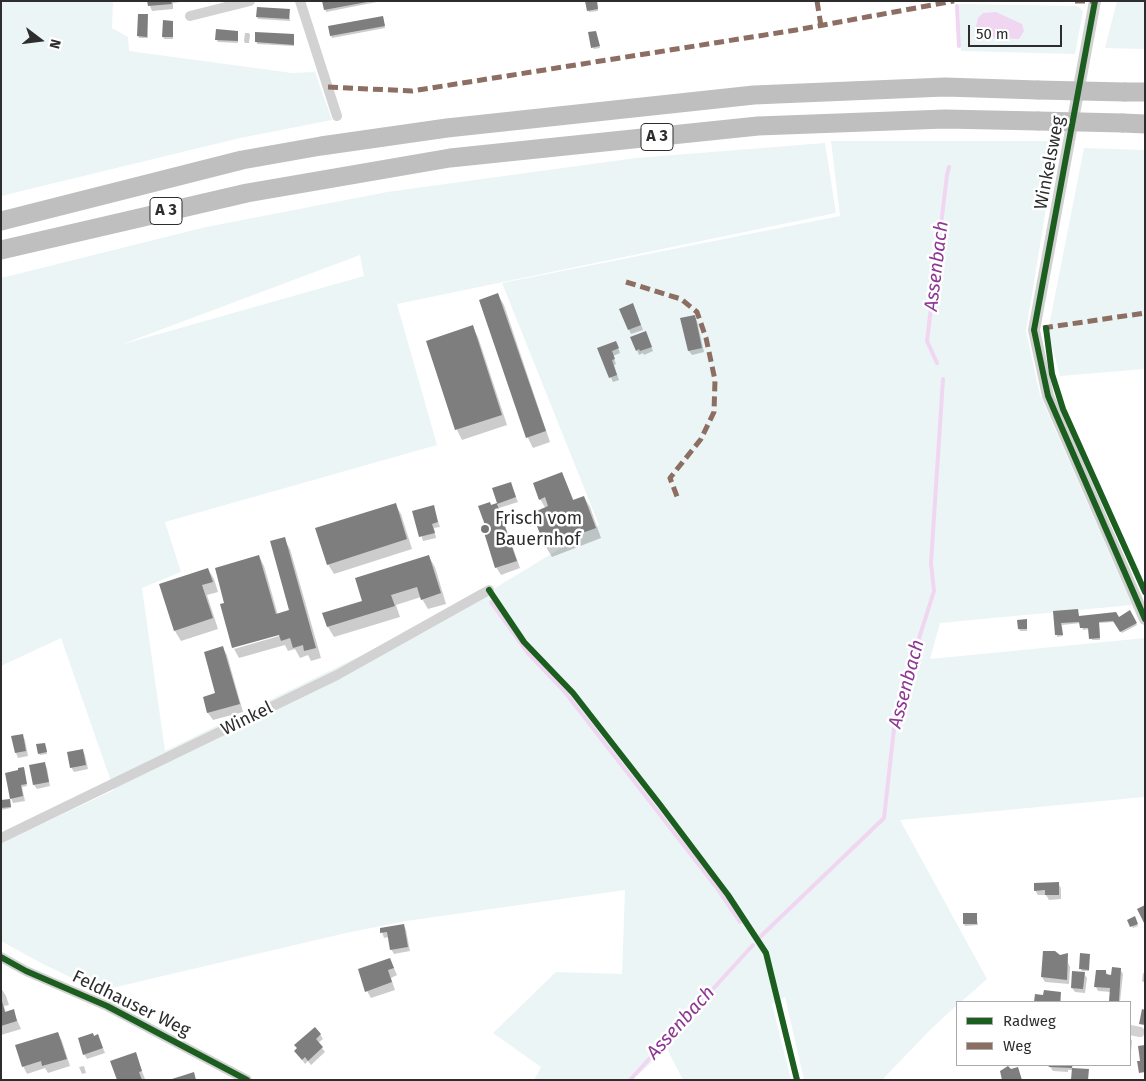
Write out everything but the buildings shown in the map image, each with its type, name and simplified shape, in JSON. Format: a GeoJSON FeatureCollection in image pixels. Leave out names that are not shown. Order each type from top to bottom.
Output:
{"type":"FeatureCollection","features":[{"type":"Feature","properties":{"kind":"highway","name":"A 3"},"geometry":{"type":"LineString","coordinates":[[1,221],[242,160],[321,146],[447,128],[754,95],[945,87],[1145,92]]}},
{"type":"Feature","properties":{"kind":"highway","name":"A 3"},"geometry":{"type":"LineString","coordinates":[[1,250],[247,192],[450,158],[758,126],[945,119],[1145,124]]}},
{"type":"Feature","properties":{"kind":"street"},"geometry":{"type":"LineString","coordinates":[[190,16],[250,1]]}},
{"type":"Feature","properties":{"kind":"street"},"geometry":{"type":"LineString","coordinates":[[300,1],[337,116]]}},
{"type":"Feature","properties":{"kind":"street","name":"Winkelsweg"},"geometry":{"type":"LineString","coordinates":[[1095,1],[1034,330],[1048,396],[1145,619]]}},
{"type":"Feature","properties":{"kind":"street","name":"Winkel"},"geometry":{"type":"LineString","coordinates":[[1,838],[337,675],[489,590]]}},
{"type":"Feature","properties":{"kind":"street","name":"Feldhauser Weg"},"geometry":{"type":"LineString","coordinates":[[1,957],[26,971],[107,1006],[247,1080]]}},
{"type":"Feature","properties":{"kind":"shaded area"},"geometry":{"type":"Polygon","coordinates":[[[1,1],[113,1],[112,28],[128,37],[129,51],[292,73],[315,72],[332,120],[240,138],[1,196],[1,1]]]}},
{"type":"Feature","properties":{"kind":"shaded area"},"geometry":{"type":"Polygon","coordinates":[[[1117,1],[1145,1],[1145,49],[1105,48],[1117,1]]]}},
{"type":"Feature","properties":{"kind":"shaded area"},"geometry":{"type":"Polygon","coordinates":[[[959,4],[1077,6],[1083,11],[1075,54],[961,51],[959,4]]]}},
{"type":"Feature","properties":{"kind":"shaded area"},"geometry":{"type":"Polygon","coordinates":[[[996,12],[1022,24],[1024,31],[1019,39],[979,37],[975,30],[978,18],[983,13],[996,12]]]}},
{"type":"Feature","properties":{"kind":"shaded area"},"geometry":{"type":"Polygon","coordinates":[[[831,141],[1057,141],[1026,331],[1040,395],[1132,605],[940,623],[930,659],[1145,638],[1145,797],[900,820],[987,979],[962,1001],[956,1001],[956,1006],[882,1080],[804,1080],[785,997],[772,1004],[791,1080],[683,1080],[667,1049],[632,1080],[534,1080],[541,1067],[493,1033],[556,972],[622,974],[625,890],[406,921],[346,933],[99,991],[1,941],[1,843],[114,790],[61,638],[1,666],[1,278],[206,227],[387,192],[636,158],[825,143],[836,213],[397,304],[437,445],[165,522],[181,572],[142,588],[165,751],[477,599],[599,525],[502,283],[840,216],[831,141]],[[360,255],[120,345],[364,276],[360,255]]]}},
{"type":"Feature","properties":{"kind":"shaded area"},"geometry":{"type":"Polygon","coordinates":[[[1084,148],[1145,150],[1145,369],[1060,376],[1048,331],[1084,148]]]}},
{"type":"Feature","properties":{"kind":"waterway","name":"Assenbach"},"geometry":{"type":"LineString","coordinates":[[957,6],[959,46]]}},
{"type":"Feature","properties":{"kind":"waterway","name":"Assenbach"},"geometry":{"type":"LineString","coordinates":[[937,363],[927,341],[949,167]]}},
{"type":"Feature","properties":{"kind":"waterway","name":"Assenbach"},"geometry":{"type":"LineString","coordinates":[[760,937],[884,818],[896,711],[934,591],[931,563],[943,379]]}},
{"type":"Feature","properties":{"kind":"waterway"},"geometry":{"type":"LineString","coordinates":[[491,602],[528,653],[565,692],[717,888],[740,922]]}},
{"type":"Feature","properties":{"kind":"waterway","name":"Assenbach"},"geometry":{"type":"LineString","coordinates":[[630,1080],[753,945]]}},
{"type":"Feature","properties":{"kind":"marked path"},"geometry":{"type":"LineString","coordinates":[[817,1],[821,26]]}},
{"type":"Feature","properties":{"kind":"marked path"},"geometry":{"type":"LineString","coordinates":[[328,87],[412,91],[796,30],[954,1]]}},
{"type":"Feature","properties":{"kind":"marked path"},"geometry":{"type":"LineString","coordinates":[[1075,1],[1095,1]]}},
{"type":"Feature","properties":{"kind":"marked path"},"geometry":{"type":"LineString","coordinates":[[626,282],[681,299],[697,312],[706,338],[715,380],[714,412],[701,439],[670,478],[678,499]]}},
{"type":"Feature","properties":{"kind":"marked path"},"geometry":{"type":"LineString","coordinates":[[1043,328],[1145,313]]}},
{"type":"Feature","properties":{"kind":"cycle path"},"geometry":{"type":"LineString","coordinates":[[1095,1],[1034,330],[1048,396],[1145,619]]}},
{"type":"Feature","properties":{"kind":"cycle path"},"geometry":{"type":"LineString","coordinates":[[1046,328],[1052,374],[1063,409],[1145,592]]}},
{"type":"Feature","properties":{"kind":"cycle path"},"geometry":{"type":"LineString","coordinates":[[489,590],[524,642],[573,693],[661,806],[728,895],[766,953],[797,1080]]}},
{"type":"Feature","properties":{"kind":"cycle path"},"geometry":{"type":"LineString","coordinates":[[1,957],[26,971],[107,1006],[247,1080]]}},
{"type":"Feature","properties":{"kind":"place","name":"Frisch vom Bauernhof"},"geometry":{"type":"Point","coordinates":[485,529]}}]}
